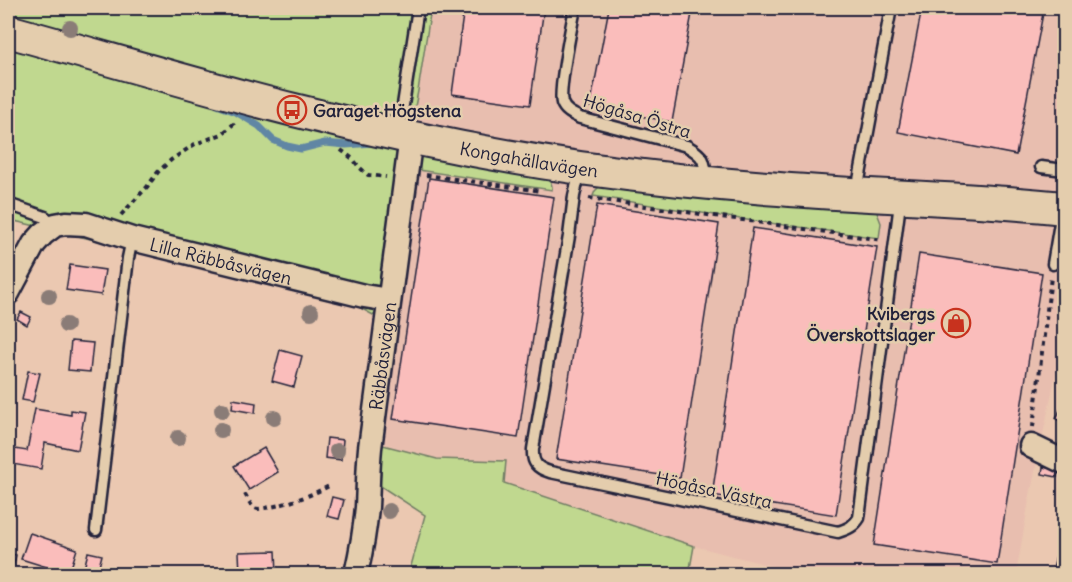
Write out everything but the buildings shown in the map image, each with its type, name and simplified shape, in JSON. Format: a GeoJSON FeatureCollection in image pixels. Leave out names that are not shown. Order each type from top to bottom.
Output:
{"type":"FeatureCollection","features":[{"type":"Feature","properties":{"kind":"street","name":"Kongahällavägen"},"geometry":{"type":"LineString","coordinates":[[8,31],[282,107],[498,155],[577,182],[706,183],[1063,208]]}},
{"type":"Feature","properties":{"kind":"street","name":"Räbbåsvägen"},"geometry":{"type":"LineString","coordinates":[[356,574],[363,547],[368,466],[405,174],[405,136]]}},
{"type":"Feature","properties":{"kind":"street","name":"Lilla Räbbåsvägen"},"geometry":{"type":"LineString","coordinates":[[55,225],[86,224],[132,238],[389,300]]}},
{"type":"Feature","properties":{"kind":"street"},"geometry":{"type":"LineString","coordinates":[[8,293],[34,244],[55,225]]}},
{"type":"Feature","properties":{"kind":"street"},"geometry":{"type":"LineString","coordinates":[[1031,446],[1065,462]]}},
{"type":"Feature","properties":{"kind":"lane"},"geometry":{"type":"LineString","coordinates":[[405,136],[418,8]]}},
{"type":"Feature","properties":{"kind":"lane","name":"Högåsa Östra"},"geometry":{"type":"LineString","coordinates":[[575,8],[562,88],[562,102],[566,109],[580,118],[687,146],[697,152],[705,163],[706,183]]}},
{"type":"Feature","properties":{"kind":"lane"},"geometry":{"type":"LineString","coordinates":[[857,194],[891,8]]}},
{"type":"Feature","properties":{"kind":"lane"},"geometry":{"type":"LineString","coordinates":[[1041,167],[1065,170]]}},
{"type":"Feature","properties":{"kind":"lane","name":"Högåsa Västra"},"geometry":{"type":"LineString","coordinates":[[577,182],[533,448],[536,464],[550,472],[838,532],[855,524],[859,518],[900,196]]}},
{"type":"Feature","properties":{"kind":"lane","name":"Lilla Räbbåsvägen"},"geometry":{"type":"LineString","coordinates":[[8,204],[45,217],[55,225]]}},
{"type":"Feature","properties":{"kind":"lane"},"geometry":{"type":"LineString","coordinates":[[1053,264],[1063,208]]}},
{"type":"Feature","properties":{"kind":"lane"},"geometry":{"type":"LineString","coordinates":[[96,530],[132,238]]}},
{"type":"Feature","properties":{"kind":"path"},"geometry":{"type":"LineString","coordinates":[[106,230],[109,224],[122,214],[171,160],[195,144],[222,134],[238,120]]}},
{"type":"Feature","properties":{"kind":"path"},"geometry":{"type":"LineString","coordinates":[[353,159],[368,175],[382,177],[414,173],[577,182],[719,218],[895,242]]}},
{"type":"Feature","properties":{"kind":"path"},"geometry":{"type":"LineString","coordinates":[[1031,446],[1053,264]]}},
{"type":"Feature","properties":{"kind":"path"},"geometry":{"type":"LineString","coordinates":[[245,494],[252,506],[258,509],[282,505],[331,485]]}},
{"type":"Feature","properties":{"kind":"shaded area"},"geometry":{"type":"Polygon","coordinates":[[[431,8],[1064,8],[1064,346],[1061,350],[1029,500],[1016,574],[803,574],[694,546],[504,483],[506,461],[437,459],[362,438],[375,316],[418,91],[431,8]]]}},
{"type":"Feature","properties":{"kind":"green space"},"geometry":{"type":"Polygon","coordinates":[[[8,8],[431,8],[418,91],[375,316],[344,299],[10,220],[8,227],[8,8]]]}},
{"type":"Feature","properties":{"kind":"green space"},"geometry":{"type":"Polygon","coordinates":[[[431,152],[546,173],[552,190],[411,169],[419,158],[431,152]]]}},
{"type":"Feature","properties":{"kind":"green space"},"geometry":{"type":"Polygon","coordinates":[[[600,186],[876,210],[881,223],[879,238],[593,196],[600,186]]]}},
{"type":"Feature","properties":{"kind":"green space"},"geometry":{"type":"Polygon","coordinates":[[[379,444],[437,459],[506,461],[504,483],[694,546],[689,574],[410,574],[425,515],[379,485],[379,444]]]}},
{"type":"Feature","properties":{"kind":"waterway"},"geometry":{"type":"LineString","coordinates":[[217,105],[236,112],[259,126],[273,140],[287,146],[301,149],[325,143],[346,145],[373,143]]}},
{"type":"Feature","properties":{"kind":"place","name":"Garaget Högstena"},"geometry":{"type":"Point","coordinates":[292,110]}},
{"type":"Feature","properties":{"kind":"place","name":"Kvibergs Överskottslager"},"geometry":{"type":"Point","coordinates":[956,323]}}]}
